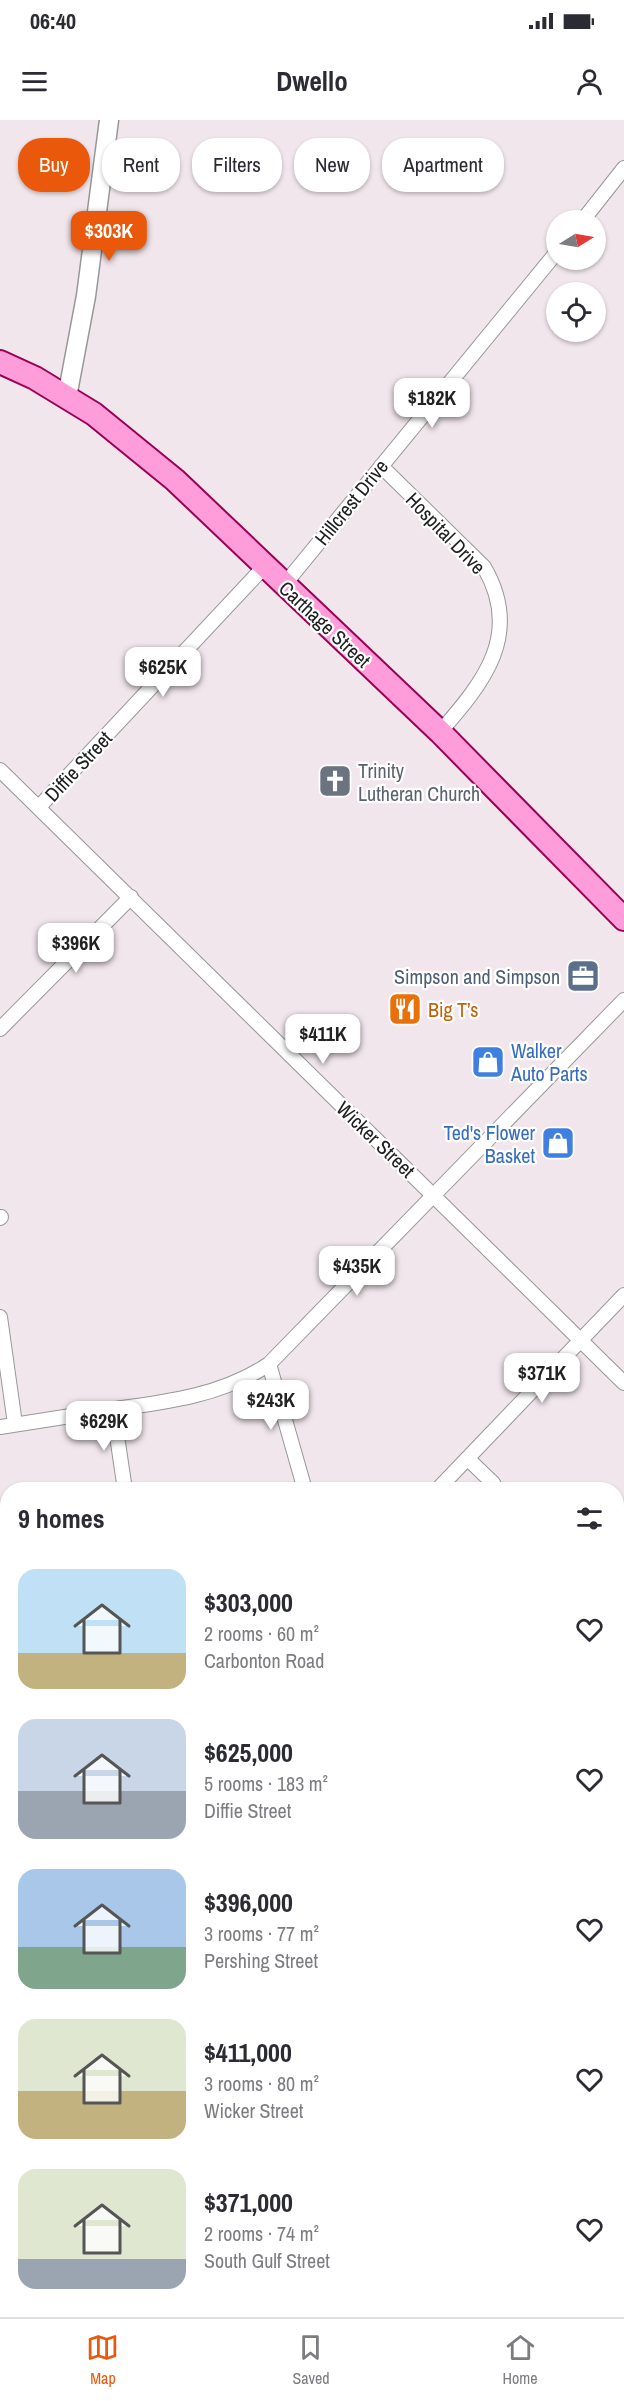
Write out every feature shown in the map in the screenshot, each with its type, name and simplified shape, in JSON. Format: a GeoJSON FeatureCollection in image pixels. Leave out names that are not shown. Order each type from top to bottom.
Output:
{"type":"FeatureCollection","features":[{"type":"Feature","properties":{"kind":"main road","name":"Carthage Street"},"geometry":{"type":"LineString","coordinates":[[0,362],[35,378],[67,397],[128,440],[175,480],[440,732],[624,919]]}},
{"type":"Feature","properties":{"kind":"street"},"geometry":{"type":"LineString","coordinates":[[67,397],[86,296],[109,120]]}},
{"type":"Feature","properties":{"kind":"street"},"geometry":{"type":"LineString","coordinates":[[591,210],[624,168]]}},
{"type":"Feature","properties":{"kind":"street","name":"Hillcrest Drive"},"geometry":{"type":"LineString","coordinates":[[284,585],[546,265]]}},
{"type":"Feature","properties":{"kind":"street","name":"Hospital Drive"},"geometry":{"type":"LineString","coordinates":[[381,466],[484,567],[495,586],[498,598],[501,624],[492,662],[471,696],[440,732]]}},
{"type":"Feature","properties":{"kind":"street","name":"Diffie Street"},"geometry":{"type":"LineString","coordinates":[[39,807],[264,567]]}},
{"type":"Feature","properties":{"kind":"street","name":"Wicker Street"},"geometry":{"type":"LineString","coordinates":[[0,770],[624,1383]]}},
{"type":"Feature","properties":{"kind":"street"},"geometry":{"type":"LineString","coordinates":[[0,1029],[130,897]]}},
{"type":"Feature","properties":{"kind":"street"},"geometry":{"type":"LineString","coordinates":[[0,1426],[173,1401],[244,1380],[269,1364],[624,1000]]}},
{"type":"Feature","properties":{"kind":"street"},"geometry":{"type":"LineString","coordinates":[[445,1482],[624,1295]]}},
{"type":"Feature","properties":{"kind":"street"},"geometry":{"type":"LineString","coordinates":[[0,1317],[15,1424]]}},
{"type":"Feature","properties":{"kind":"street"},"geometry":{"type":"LineString","coordinates":[[269,1364],[303,1482]]}},
{"type":"Feature","properties":{"kind":"street"},"geometry":{"type":"LineString","coordinates":[[113,1409],[124,1482]]}},
{"type":"Feature","properties":{"kind":"street"},"geometry":{"type":"LineString","coordinates":[[468,1459],[492,1482]]}},
{"type":"Feature","properties":{"kind":"place","name":"Trinity Lutheran Church"},"geometry":{"type":"Point","coordinates":[335,781]}},
{"type":"Feature","properties":{"kind":"place","name":"Simpson and Simpson"},"geometry":{"type":"Point","coordinates":[583,976]}},
{"type":"Feature","properties":{"kind":"place","name":"Big T’s"},"geometry":{"type":"Point","coordinates":[405,1009]}},
{"type":"Feature","properties":{"kind":"place","name":"Walker Auto Parts"},"geometry":{"type":"Point","coordinates":[488,1062]}},
{"type":"Feature","properties":{"kind":"place","name":"Ted's Flower Basket"},"geometry":{"type":"Point","coordinates":[558,1143]}}]}
